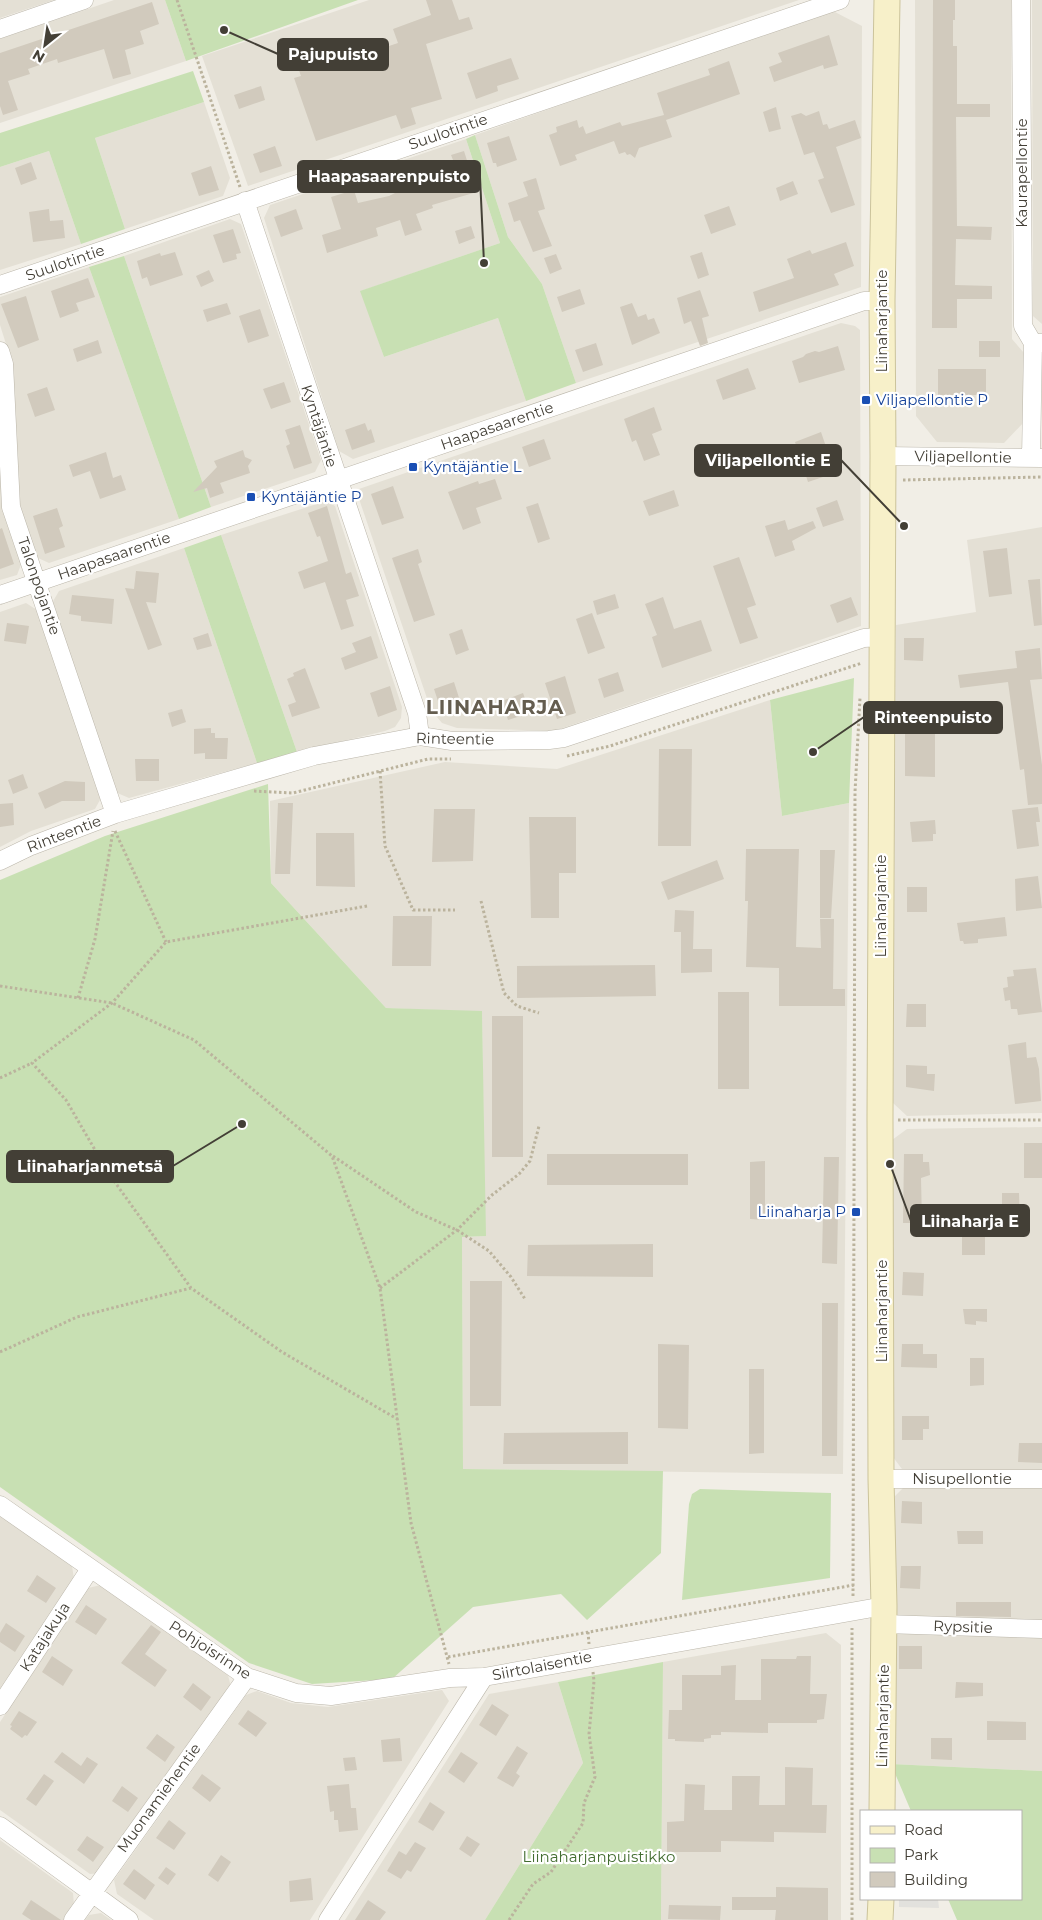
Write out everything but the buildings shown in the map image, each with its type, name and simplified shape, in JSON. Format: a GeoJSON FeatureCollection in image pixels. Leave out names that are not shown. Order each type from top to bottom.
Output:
{"type":"FeatureCollection","features":[{"type":"Feature","properties":{"kind":"main road","name":"Liinaharjantie"},"geometry":{"type":"LineString","coordinates":[[882,1810],[884,1615],[880,1118],[873,638],[884,456],[882,301],[887,0]]}},
{"type":"Feature","properties":{"kind":"main road"},"geometry":{"type":"LineString","coordinates":[[880,1920],[881,1900]]}},
{"type":"Feature","properties":{"kind":"street"},"geometry":{"type":"LineString","coordinates":[[0,29],[84,0]]}},
{"type":"Feature","properties":{"kind":"street","name":"Suulotintie"},"geometry":{"type":"LineString","coordinates":[[0,285],[840,0]]}},
{"type":"Feature","properties":{"kind":"street","name":"Kaurapellontie"},"geometry":{"type":"LineString","coordinates":[[1021,0],[1023,326],[1038,343],[1036,458]]}},
{"type":"Feature","properties":{"kind":"street","name":"Kyntäjäntie"},"geometry":{"type":"LineString","coordinates":[[245,201],[337,480],[417,713],[420,736]]}},
{"type":"Feature","properties":{"kind":"street","name":"Haapasaarentie"},"geometry":{"type":"LineString","coordinates":[[0,595],[864,301],[882,301]]}},
{"type":"Feature","properties":{"kind":"street","name":"Talonpojantie"},"geometry":{"type":"LineString","coordinates":[[0,351],[4,364],[11,507],[38,582],[114,821]]}},
{"type":"Feature","properties":{"kind":"street","name":"Viljapellontie"},"geometry":{"type":"LineString","coordinates":[[884,456],[1036,458]]}},
{"type":"Feature","properties":{"kind":"street","name":"Rinteentie"},"geometry":{"type":"LineString","coordinates":[[0,861],[31,846],[314,756],[420,736],[452,741],[549,740],[564,738],[873,638]]}},
{"type":"Feature","properties":{"kind":"street","name":"Nisupellontie"},"geometry":{"type":"LineString","coordinates":[[882,1479],[1042,1479]]}},
{"type":"Feature","properties":{"kind":"street","name":"Pohjoisrinne"},"geometry":{"type":"LineString","coordinates":[[0,1505],[246,1677],[296,1693],[331,1696],[450,1678],[484,1677]]}},
{"type":"Feature","properties":{"kind":"street","name":"Katajakuja"},"geometry":{"type":"LineString","coordinates":[[0,1706],[90,1569]]}},
{"type":"Feature","properties":{"kind":"street","name":"Siirtolaisentie"},"geometry":{"type":"LineString","coordinates":[[328,1920],[484,1677],[852,1611],[884,1615]]}},
{"type":"Feature","properties":{"kind":"street","name":"Rypsitie"},"geometry":{"type":"LineString","coordinates":[[884,1615],[1042,1629]]}},
{"type":"Feature","properties":{"kind":"street","name":"Muonamiehentie"},"geometry":{"type":"LineString","coordinates":[[73,1920],[246,1677]]}},
{"type":"Feature","properties":{"kind":"street"},"geometry":{"type":"LineString","coordinates":[[0,1826],[129,1920]]}},
{"type":"Feature","properties":{"kind":"path"},"geometry":{"type":"LineString","coordinates":[[177,0],[245,201]]}},
{"type":"Feature","properties":{"kind":"path"},"geometry":{"type":"LineString","coordinates":[[883,480],[1042,477]]}},
{"type":"Feature","properties":{"kind":"path"},"geometry":{"type":"LineString","coordinates":[[861,673],[862,663],[873,638]]}},
{"type":"Feature","properties":{"kind":"path"},"geometry":{"type":"LineString","coordinates":[[560,756],[610,746],[862,663]]}},
{"type":"Feature","properties":{"kind":"path"},"geometry":{"type":"LineString","coordinates":[[852,1920],[852,1611],[854,1585],[856,1118],[855,792],[860,693]]}},
{"type":"Feature","properties":{"kind":"path"},"geometry":{"type":"LineString","coordinates":[[244,791],[293,793],[428,759],[457,758]]}},
{"type":"Feature","properties":{"kind":"path"},"geometry":{"type":"LineString","coordinates":[[380,771],[385,846],[413,910],[455,910]]}},
{"type":"Feature","properties":{"kind":"path"},"geometry":{"type":"LineString","coordinates":[[104,831],[114,821]]}},
{"type":"Feature","properties":{"kind":"path"},"geometry":{"type":"LineString","coordinates":[[114,821],[166,942]]}},
{"type":"Feature","properties":{"kind":"path"},"geometry":{"type":"LineString","coordinates":[[78,998],[95,939],[114,821]]}},
{"type":"Feature","properties":{"kind":"path"},"geometry":{"type":"LineString","coordinates":[[481,902],[504,993],[517,1006],[539,1013]]}},
{"type":"Feature","properties":{"kind":"path"},"geometry":{"type":"LineString","coordinates":[[0,1078],[32,1063],[112,1003],[166,942],[367,906]]}},
{"type":"Feature","properties":{"kind":"path"},"geometry":{"type":"LineString","coordinates":[[0,986],[112,1003],[194,1040],[332,1156],[416,1212],[457,1230],[489,1250],[511,1276],[525,1299]]}},
{"type":"Feature","properties":{"kind":"path"},"geometry":{"type":"LineString","coordinates":[[32,1063],[66,1100],[109,1174],[191,1288],[282,1352],[399,1421]]}},
{"type":"Feature","properties":{"kind":"path"},"geometry":{"type":"LineString","coordinates":[[856,1118],[880,1118],[912,1122],[1042,1120]]}},
{"type":"Feature","properties":{"kind":"path"},"geometry":{"type":"LineString","coordinates":[[380,1288],[457,1230],[492,1195],[519,1174],[530,1161],[538,1126]]}},
{"type":"Feature","properties":{"kind":"path"},"geometry":{"type":"LineString","coordinates":[[332,1156],[380,1288],[412,1523],[448,1656],[450,1678]]}},
{"type":"Feature","properties":{"kind":"path"},"geometry":{"type":"LineString","coordinates":[[0,1352],[77,1317],[191,1288]]}},
{"type":"Feature","properties":{"kind":"path"},"geometry":{"type":"LineString","coordinates":[[448,1656],[854,1585]]}},
{"type":"Feature","properties":{"kind":"path"},"geometry":{"type":"LineString","coordinates":[[509,1920],[533,1884],[551,1872],[583,1823],[584,1803],[595,1777],[589,1734],[594,1681],[588,1632]]}},
{"type":"Feature","properties":{"kind":"shaded area"},"geometry":{"type":"Polygon","coordinates":[[[0,0],[54,0],[0,18],[0,0]]]}},
{"type":"Feature","properties":{"kind":"shaded area"},"geometry":{"type":"Polygon","coordinates":[[[114,0],[165,0],[186,61],[0,123],[0,39],[114,0]]]}},
{"type":"Feature","properties":{"kind":"shaded area"},"geometry":{"type":"Polygon","coordinates":[[[369,0],[799,0],[248,186],[202,56],[369,0]]]}},
{"type":"Feature","properties":{"kind":"shaded area"},"geometry":{"type":"Polygon","coordinates":[[[915,0],[1011,0],[1012,339],[1024,353],[1024,422],[1004,443],[937,442],[916,416],[915,0]]]}},
{"type":"Feature","properties":{"kind":"shaded area"},"geometry":{"type":"Polygon","coordinates":[[[1032,0],[1042,0],[1042,324],[1033,316],[1032,0]]]}},
{"type":"Feature","properties":{"kind":"shaded area"},"geometry":{"type":"Polygon","coordinates":[[[831,10],[862,26],[861,287],[576,383],[542,284],[508,237],[475,135],[831,10]]]}},
{"type":"Feature","properties":{"kind":"shaded area"},"geometry":{"type":"Polygon","coordinates":[[[204,102],[230,178],[223,196],[125,229],[95,138],[204,102]]]}},
{"type":"Feature","properties":{"kind":"shaded area"},"geometry":{"type":"Polygon","coordinates":[[[466,139],[500,243],[361,291],[384,357],[498,318],[526,401],[353,459],[339,451],[264,218],[270,205],[466,139]]]}},
{"type":"Feature","properties":{"kind":"shaded area"},"geometry":{"type":"Polygon","coordinates":[[[49,151],[81,244],[0,270],[0,167],[49,151]]]}},
{"type":"Feature","properties":{"kind":"shaded area"},"geometry":{"type":"Polygon","coordinates":[[[230,219],[241,224],[321,460],[315,472],[211,507],[124,256],[230,219]]]}},
{"type":"Feature","properties":{"kind":"shaded area"},"geometry":{"type":"Polygon","coordinates":[[[89,267],[179,519],[49,563],[36,557],[18,502],[12,363],[0,325],[0,297],[89,267]]]}},
{"type":"Feature","properties":{"kind":"shaded area"},"geometry":{"type":"Polygon","coordinates":[[[841,323],[855,326],[860,330],[861,626],[554,731],[457,728],[442,723],[431,710],[356,490],[841,323]]]}},
{"type":"Feature","properties":{"kind":"shaded area"},"geometry":{"type":"Polygon","coordinates":[[[0,444],[22,562],[17,575],[0,580],[0,444]]]}},
{"type":"Feature","properties":{"kind":"shaded area"},"geometry":{"type":"Polygon","coordinates":[[[326,501],[335,506],[402,707],[401,718],[395,727],[385,731],[297,752],[221,535],[326,501]]]}},
{"type":"Feature","properties":{"kind":"shaded area"},"geometry":{"type":"Polygon","coordinates":[[[1042,527],[1042,1113],[907,1116],[893,1103],[896,625],[976,612],[967,540],[1042,527]]]}},
{"type":"Feature","properties":{"kind":"shaded area"},"geometry":{"type":"Polygon","coordinates":[[[184,548],[257,763],[129,798],[115,792],[52,603],[59,591],[184,548]]]}},
{"type":"Feature","properties":{"kind":"shaded area"},"geometry":{"type":"Polygon","coordinates":[[[26,603],[37,610],[101,798],[95,809],[31,831],[0,847],[0,612],[26,603]]]}},
{"type":"Feature","properties":{"kind":"shaded area"},"geometry":{"type":"Polygon","coordinates":[[[770,700],[782,816],[849,803],[843,1474],[463,1469],[462,1237],[485,1236],[482,1012],[386,1008],[271,883],[270,801],[445,762],[557,769],[770,700]]]}},
{"type":"Feature","properties":{"kind":"shaded area"},"geometry":{"type":"Polygon","coordinates":[[[1042,1127],[1042,1471],[902,1469],[893,1457],[892,1140],[907,1129],[1042,1127]]]}},
{"type":"Feature","properties":{"kind":"shaded area"},"geometry":{"type":"Polygon","coordinates":[[[903,1488],[1042,1488],[1042,1622],[901,1619],[892,1611],[891,1500],[903,1488]]]}},
{"type":"Feature","properties":{"kind":"shaded area"},"geometry":{"type":"Polygon","coordinates":[[[0,1513],[72,1566],[74,1579],[0,1693],[0,1513]]]}},
{"type":"Feature","properties":{"kind":"shaded area"},"geometry":{"type":"Polygon","coordinates":[[[101,1585],[228,1675],[231,1687],[101,1873],[90,1874],[0,1810],[0,1722],[88,1588],[101,1585]]]}},
{"type":"Feature","properties":{"kind":"shaded area"},"geometry":{"type":"Polygon","coordinates":[[[826,1633],[841,1645],[841,1920],[661,1920],[663,1662],[826,1633]]]}},
{"type":"Feature","properties":{"kind":"shaded area"},"geometry":{"type":"Polygon","coordinates":[[[897,1634],[1042,1634],[1042,1771],[891,1764],[894,1638],[897,1634]]]}},
{"type":"Feature","properties":{"kind":"shaded area"},"geometry":{"type":"Polygon","coordinates":[[[558,1682],[583,1763],[485,1920],[345,1920],[489,1694],[558,1682]]]}},
{"type":"Feature","properties":{"kind":"shaded area"},"geometry":{"type":"Polygon","coordinates":[[[442,1690],[449,1701],[310,1920],[154,1920],[117,1894],[114,1880],[246,1695],[257,1691],[291,1703],[328,1707],[442,1690]]]}},
{"type":"Feature","properties":{"kind":"shaded area"},"geometry":{"type":"Polygon","coordinates":[[[0,1840],[73,1893],[74,1906],[65,1920],[0,1920],[0,1840]]]}},
{"type":"Feature","properties":{"kind":"shaded area"},"geometry":{"type":"Polygon","coordinates":[[[899,1900],[938,1900],[939,1908],[899,1907],[899,1900]]]}},
{"type":"Feature","properties":{"kind":"shaded area"},"geometry":{"type":"Polygon","coordinates":[[[101,1913],[111,1920],[85,1920],[89,1915],[101,1913]]]}},
{"type":"Feature","properties":{"kind":"green space"},"geometry":{"type":"Polygon","coordinates":[[[165,0],[358,0],[186,61],[165,0]]]}},
{"type":"Feature","properties":{"kind":"green space"},"geometry":{"type":"Polygon","coordinates":[[[193,71],[204,102],[95,138],[125,229],[81,244],[49,151],[0,167],[0,133],[193,71]]]}},
{"type":"Feature","properties":{"kind":"green space"},"geometry":{"type":"Polygon","coordinates":[[[475,135],[508,237],[542,284],[576,383],[526,401],[498,318],[384,357],[360,291],[500,243],[466,139],[475,135]]]}},
{"type":"Feature","properties":{"kind":"green space"},"geometry":{"type":"Polygon","coordinates":[[[124,256],[211,507],[179,519],[89,267],[124,256]]]}},
{"type":"Feature","properties":{"kind":"green space"},"geometry":{"type":"Polygon","coordinates":[[[221,535],[297,752],[257,763],[184,548],[221,535]]]}},
{"type":"Feature","properties":{"kind":"green space"},"geometry":{"type":"Polygon","coordinates":[[[854,678],[849,803],[782,816],[770,700],[854,678]]]}},
{"type":"Feature","properties":{"kind":"green space"},"geometry":{"type":"Polygon","coordinates":[[[268,784],[271,883],[386,1008],[482,1011],[486,1236],[462,1237],[463,1469],[663,1471],[661,1553],[587,1620],[561,1594],[473,1607],[392,1679],[312,1684],[249,1663],[0,1487],[0,880],[105,836],[268,784]]]}},
{"type":"Feature","properties":{"kind":"green space"},"geometry":{"type":"Polygon","coordinates":[[[700,1489],[831,1493],[830,1578],[682,1600],[689,1504],[692,1494],[700,1489]]]}},
{"type":"Feature","properties":{"kind":"green space","name":"Liinaharjanpuistikko"},"geometry":{"type":"Polygon","coordinates":[[[663,1662],[661,1920],[485,1920],[583,1763],[558,1682],[663,1662]]]}},
{"type":"Feature","properties":{"kind":"green space"},"geometry":{"type":"Polygon","coordinates":[[[891,1764],[1042,1771],[1042,1920],[957,1920],[948,1900],[1022,1900],[1022,1810],[911,1810],[891,1764]]]}},
{"type":"Feature","properties":{"kind":"place","name":"Pajupuisto"},"geometry":{"type":"Point","coordinates":[224,30]}},
{"type":"Feature","properties":{"kind":"place","name":"Haapasaarenpuisto"},"geometry":{"type":"Point","coordinates":[484,263]}},
{"type":"Feature","properties":{"kind":"place","name":"Viljapellontie P"},"geometry":{"type":"Point","coordinates":[866,400]}},
{"type":"Feature","properties":{"kind":"place","name":"Kyntäjäntie L"},"geometry":{"type":"Point","coordinates":[413,467]}},
{"type":"Feature","properties":{"kind":"place","name":"Kyntäjäntie P"},"geometry":{"type":"Point","coordinates":[251,497]}},
{"type":"Feature","properties":{"kind":"place","name":"Viljapellontie E"},"geometry":{"type":"Point","coordinates":[904,526]}},
{"type":"Feature","properties":{"kind":"place","name":"Rinteenpuisto"},"geometry":{"type":"Point","coordinates":[813,752]}},
{"type":"Feature","properties":{"kind":"place","name":"Liinaharjanmetsä"},"geometry":{"type":"Point","coordinates":[242,1124]}},
{"type":"Feature","properties":{"kind":"place","name":"Liinaharja E"},"geometry":{"type":"Point","coordinates":[890,1164]}},
{"type":"Feature","properties":{"kind":"place","name":"Liinaharja P"},"geometry":{"type":"Point","coordinates":[856,1212]}},
{"type":"Feature","properties":{"kind":"district","name":"LIINAHARJA"},"geometry":{"type":"Point","coordinates":[495,707]}}]}
